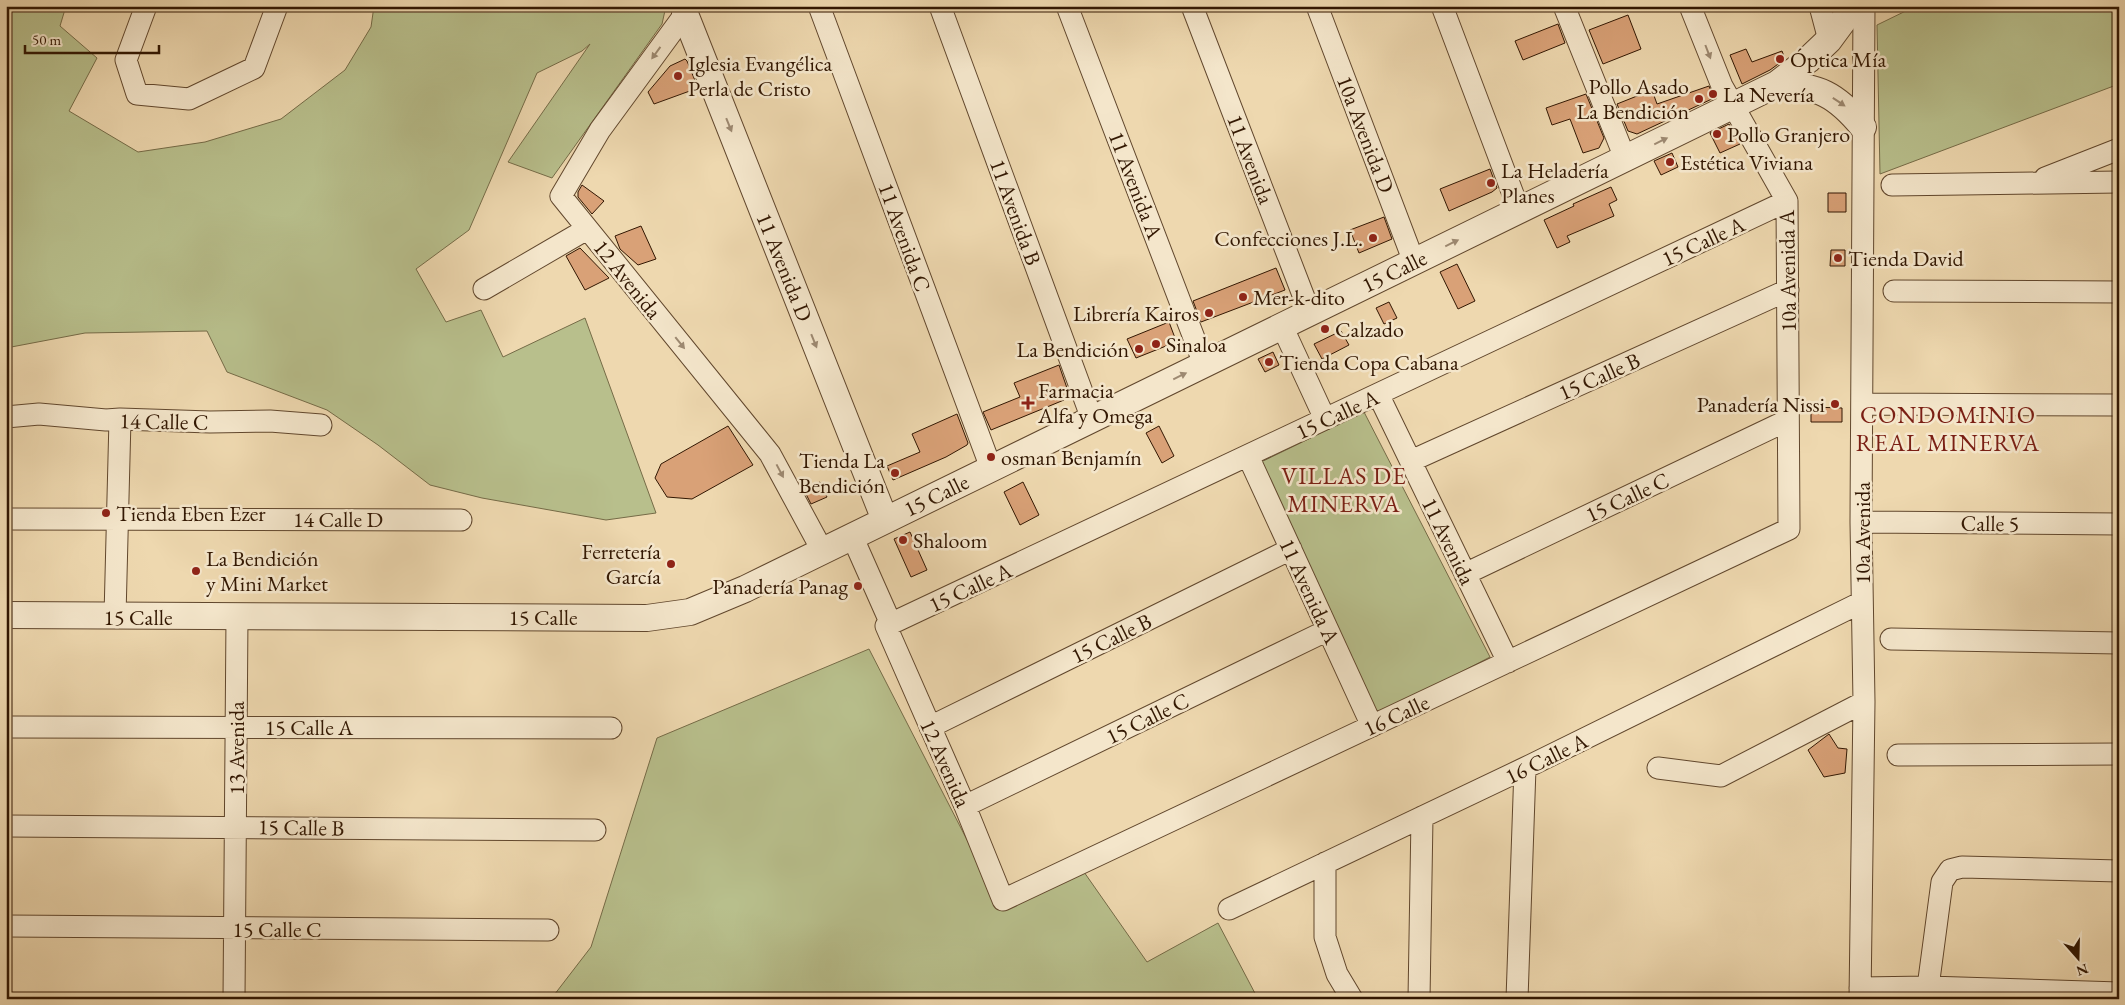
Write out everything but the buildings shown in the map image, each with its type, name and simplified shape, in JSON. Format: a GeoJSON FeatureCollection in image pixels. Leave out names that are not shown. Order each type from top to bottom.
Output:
{"type":"FeatureCollection","features":[{"type":"Feature","properties":{"kind":"street"},"geometry":{"type":"LineString","coordinates":[[146,6],[126,60],[136,94],[189,99],[254,68],[277,6]]}},
{"type":"Feature","properties":{"kind":"street","name":"11 Avenida C"},"geometry":{"type":"LineString","coordinates":[[819,6],[991,468]]}},
{"type":"Feature","properties":{"kind":"street","name":"11 Avenida B"},"geometry":{"type":"LineString","coordinates":[[940,6],[1092,419]]}},
{"type":"Feature","properties":{"kind":"street","name":"11 Avenida A"},"geometry":{"type":"LineString","coordinates":[[1067,6],[1204,364]]}},
{"type":"Feature","properties":{"kind":"street","name":"11 Avenida"},"geometry":{"type":"LineString","coordinates":[[1192,6],[1310,313]]}},
{"type":"Feature","properties":{"kind":"street","name":"10a Avenida D"},"geometry":{"type":"LineString","coordinates":[[1317,6],[1414,262]]}},
{"type":"Feature","properties":{"kind":"street"},"geometry":{"type":"LineString","coordinates":[[1442,6],[1519,210]]}},
{"type":"Feature","properties":{"kind":"street"},"geometry":{"type":"LineString","coordinates":[[1564,6],[1625,158]]}},
{"type":"Feature","properties":{"kind":"street","name":"10a Avenida A"},"geometry":{"type":"LineString","coordinates":[[1690,6],[1722,86],[1787,201],[1789,529]]}},
{"type":"Feature","properties":{"kind":"street"},"geometry":{"type":"LineString","coordinates":[[1820,6],[1828,40]]}},
{"type":"Feature","properties":{"kind":"street","name":"15 Calle"},"geometry":{"type":"LineString","coordinates":[[6,615],[647,618],[690,612],[885,520],[1777,84],[1808,60],[1828,40],[1854,6]]}},
{"type":"Feature","properties":{"kind":"street","name":"10a Avenida"},"geometry":{"type":"LineString","coordinates":[[1860,993],[1864,702],[1861,522],[1864,6]]}},
{"type":"Feature","properties":{"kind":"street","name":"12 Avenida"},"geometry":{"type":"LineString","coordinates":[[686,10],[600,130],[562,196],[770,454],[822,550]]}},
{"type":"Feature","properties":{"kind":"street","name":"11 Avenida D"},"geometry":{"type":"LineString","coordinates":[[686,10],[885,520]]}},
{"type":"Feature","properties":{"kind":"street"},"geometry":{"type":"LineString","coordinates":[[1777,84],[1802,85],[1826,93],[1847,107],[1863,127]]}},
{"type":"Feature","properties":{"kind":"street"},"geometry":{"type":"LineString","coordinates":[[2033,182],[2119,149]]}},
{"type":"Feature","properties":{"kind":"street"},"geometry":{"type":"LineString","coordinates":[[1892,185],[2119,182]]}},
{"type":"Feature","properties":{"kind":"street","name":"15 Calle A"},"geometry":{"type":"LineString","coordinates":[[889,625],[1787,201]]}},
{"type":"Feature","properties":{"kind":"street"},"geometry":{"type":"LineString","coordinates":[[484,288],[587,229]]}},
{"type":"Feature","properties":{"kind":"street","name":"15 Calle B"},"geometry":{"type":"LineString","coordinates":[[1411,462],[1788,290]]}},
{"type":"Feature","properties":{"kind":"street"},"geometry":{"type":"LineString","coordinates":[[1894,291],[2119,292]]}},
{"type":"Feature","properties":{"kind":"street"},"geometry":{"type":"LineString","coordinates":[[1282,326],[1325,419]]}},
{"type":"Feature","properties":{"kind":"street","name":"11 Avenida"},"geometry":{"type":"LineString","coordinates":[[1378,394],[1508,662]]}},
{"type":"Feature","properties":{"kind":"street"},"geometry":{"type":"LineString","coordinates":[[1862,411],[2119,405]]}},
{"type":"Feature","properties":{"kind":"street"},"geometry":{"type":"LineString","coordinates":[[1862,411],[2119,418]]}},
{"type":"Feature","properties":{"kind":"street","name":"14 Calle C"},"geometry":{"type":"LineString","coordinates":[[6,417],[39,414],[106,420],[210,422],[270,420],[321,425]]}},
{"type":"Feature","properties":{"kind":"street"},"geometry":{"type":"LineString","coordinates":[[115,616],[120,419]]}},
{"type":"Feature","properties":{"kind":"street","name":"15 Calle C"},"geometry":{"type":"LineString","coordinates":[[1465,574],[1788,420]]}},
{"type":"Feature","properties":{"kind":"street","name":"11 Avenida A"},"geometry":{"type":"LineString","coordinates":[[1248,456],[1372,726]]}},
{"type":"Feature","properties":{"kind":"street","name":"14 Calle D"},"geometry":{"type":"LineString","coordinates":[[6,519],[461,520]]}},
{"type":"Feature","properties":{"kind":"street","name":"Calle 5"},"geometry":{"type":"LineString","coordinates":[[1861,522],[2119,524]]}},
{"type":"Feature","properties":{"kind":"street","name":"16 Calle"},"geometry":{"type":"LineString","coordinates":[[1003,900],[1789,529]]}},
{"type":"Feature","properties":{"kind":"street","name":"12 Avenida"},"geometry":{"type":"LineString","coordinates":[[852,536],[1003,900]]}},
{"type":"Feature","properties":{"kind":"street","name":"15 Calle B"},"geometry":{"type":"LineString","coordinates":[[930,727],[1291,549]]}},
{"type":"Feature","properties":{"kind":"street","name":"16 Calle A"},"geometry":{"type":"LineString","coordinates":[[1229,909],[1525,768],[1862,602]]}},
{"type":"Feature","properties":{"kind":"street","name":"13 Avenida"},"geometry":{"type":"LineString","coordinates":[[234,999],[237,617]]}},
{"type":"Feature","properties":{"kind":"street","name":"15 Calle C"},"geometry":{"type":"LineString","coordinates":[[965,806],[1328,630]]}},
{"type":"Feature","properties":{"kind":"street"},"geometry":{"type":"LineString","coordinates":[[1890,639],[2119,643]]}},
{"type":"Feature","properties":{"kind":"street"},"geometry":{"type":"LineString","coordinates":[[1658,768],[1721,776],[1864,702]]}},
{"type":"Feature","properties":{"kind":"street","name":"15 Calle A"},"geometry":{"type":"LineString","coordinates":[[6,727],[611,728]]}},
{"type":"Feature","properties":{"kind":"street"},"geometry":{"type":"LineString","coordinates":[[1898,755],[2119,754]]}},
{"type":"Feature","properties":{"kind":"street"},"geometry":{"type":"LineString","coordinates":[[1517,999],[1525,768]]}},
{"type":"Feature","properties":{"kind":"street"},"geometry":{"type":"LineString","coordinates":[[1419,999],[1422,817]]}},
{"type":"Feature","properties":{"kind":"street","name":"15 Calle B"},"geometry":{"type":"LineString","coordinates":[[6,826],[236,826],[595,830]]}},
{"type":"Feature","properties":{"kind":"street"},"geometry":{"type":"LineString","coordinates":[[1325,863],[1325,937],[1338,974],[1352,999]]}},
{"type":"Feature","properties":{"kind":"street"},"geometry":{"type":"LineString","coordinates":[[1928,987],[1942,882],[1950,870],[1962,867],[2119,871]]}},
{"type":"Feature","properties":{"kind":"street","name":"15 Calle C"},"geometry":{"type":"LineString","coordinates":[[6,926],[548,930]]}},
{"type":"Feature","properties":{"kind":"street"},"geometry":{"type":"LineString","coordinates":[[1860,993],[1928,987],[2119,993]]}},
{"type":"Feature","properties":{"kind":"green space"},"geometry":{"type":"Polygon","coordinates":[[[6,6],[66,6],[60,26],[97,58],[69,111],[138,152],[205,142],[281,119],[345,70],[371,27],[374,6],[666,6],[662,24],[552,178],[508,162],[590,44],[582,51],[537,73],[469,230],[416,269],[446,322],[481,310],[503,357],[585,318],[656,513],[606,520],[482,498],[430,485],[378,445],[327,410],[227,372],[207,331],[85,333],[6,348],[6,6]]]}},
{"type":"Feature","properties":{"kind":"green space"},"geometry":{"type":"Polygon","coordinates":[[[1916,6],[2119,6],[2119,84],[1880,174],[1877,25],[1916,6]]]}},
{"type":"Feature","properties":{"kind":"green space"},"geometry":{"type":"Polygon","coordinates":[[[1364,412],[1490,657],[1375,717],[1255,465],[1364,412]]]}},
{"type":"Feature","properties":{"kind":"green space"},"geometry":{"type":"Polygon","coordinates":[[[869,649],[1001,906],[1077,862],[1147,962],[1218,923],[1258,999],[551,999],[591,947],[657,738],[869,649]]]}},
{"type":"Feature","properties":{"kind":"place","name":"Óptica Mía"},"geometry":{"type":"Point","coordinates":[1780,59]}},
{"type":"Feature","properties":{"kind":"place","name":"Iglesia Evangélica Perla de Cristo"},"geometry":{"type":"Point","coordinates":[678,76]}},
{"type":"Feature","properties":{"kind":"place","name":"La Nevería"},"geometry":{"type":"Point","coordinates":[1713,94]}},
{"type":"Feature","properties":{"kind":"place","name":"Pollo Asado La Bendición"},"geometry":{"type":"Point","coordinates":[1699,99]}},
{"type":"Feature","properties":{"kind":"place","name":"Pollo Granjero"},"geometry":{"type":"Point","coordinates":[1717,134]}},
{"type":"Feature","properties":{"kind":"place","name":"Estética Viviana"},"geometry":{"type":"Point","coordinates":[1670,162]}},
{"type":"Feature","properties":{"kind":"place","name":"La Heladería Planes"},"geometry":{"type":"Point","coordinates":[1491,183]}},
{"type":"Feature","properties":{"kind":"place","name":"Confecciones J.L."},"geometry":{"type":"Point","coordinates":[1373,238]}},
{"type":"Feature","properties":{"kind":"place","name":"Tienda David"},"geometry":{"type":"Point","coordinates":[1838,258]}},
{"type":"Feature","properties":{"kind":"place","name":"Mer-k-dito"},"geometry":{"type":"Point","coordinates":[1243,297]}},
{"type":"Feature","properties":{"kind":"place","name":"Librería Kairos"},"geometry":{"type":"Point","coordinates":[1209,313]}},
{"type":"Feature","properties":{"kind":"place","name":"Calzado"},"geometry":{"type":"Point","coordinates":[1325,329]}},
{"type":"Feature","properties":{"kind":"place","name":"Sinaloa"},"geometry":{"type":"Point","coordinates":[1156,344]}},
{"type":"Feature","properties":{"kind":"place","name":"La Bendición"},"geometry":{"type":"Point","coordinates":[1139,349]}},
{"type":"Feature","properties":{"kind":"place","name":"Tienda Copa Cabana"},"geometry":{"type":"Point","coordinates":[1269,362]}},
{"type":"Feature","properties":{"kind":"place","name":"Farmacia Alfa y Omega"},"geometry":{"type":"Point","coordinates":[1028,403]}},
{"type":"Feature","properties":{"kind":"place","name":"Panadería Nissi"},"geometry":{"type":"Point","coordinates":[1835,404]}},
{"type":"Feature","properties":{"kind":"place","name":"osman Benjamín"},"geometry":{"type":"Point","coordinates":[991,457]}},
{"type":"Feature","properties":{"kind":"place","name":"Tienda La Bendición"},"geometry":{"type":"Point","coordinates":[895,473]}},
{"type":"Feature","properties":{"kind":"place","name":"Tienda Eben Ezer"},"geometry":{"type":"Point","coordinates":[106,513]}},
{"type":"Feature","properties":{"kind":"place","name":"Shaloom"},"geometry":{"type":"Point","coordinates":[903,540]}},
{"type":"Feature","properties":{"kind":"place","name":"Ferretería García"},"geometry":{"type":"Point","coordinates":[671,564]}},
{"type":"Feature","properties":{"kind":"place","name":"La Bendición y Mini Market"},"geometry":{"type":"Point","coordinates":[196,571]}},
{"type":"Feature","properties":{"kind":"place","name":"Panadería Panag"},"geometry":{"type":"Point","coordinates":[858,586]}},
{"type":"Feature","properties":{"kind":"district","name":"CONDOMINIO REAL MINERVA"},"geometry":{"type":"Point","coordinates":[1948,429]}},
{"type":"Feature","properties":{"kind":"district","name":"VILLAS DE MINERVA"},"geometry":{"type":"Point","coordinates":[1344,490]}}]}
